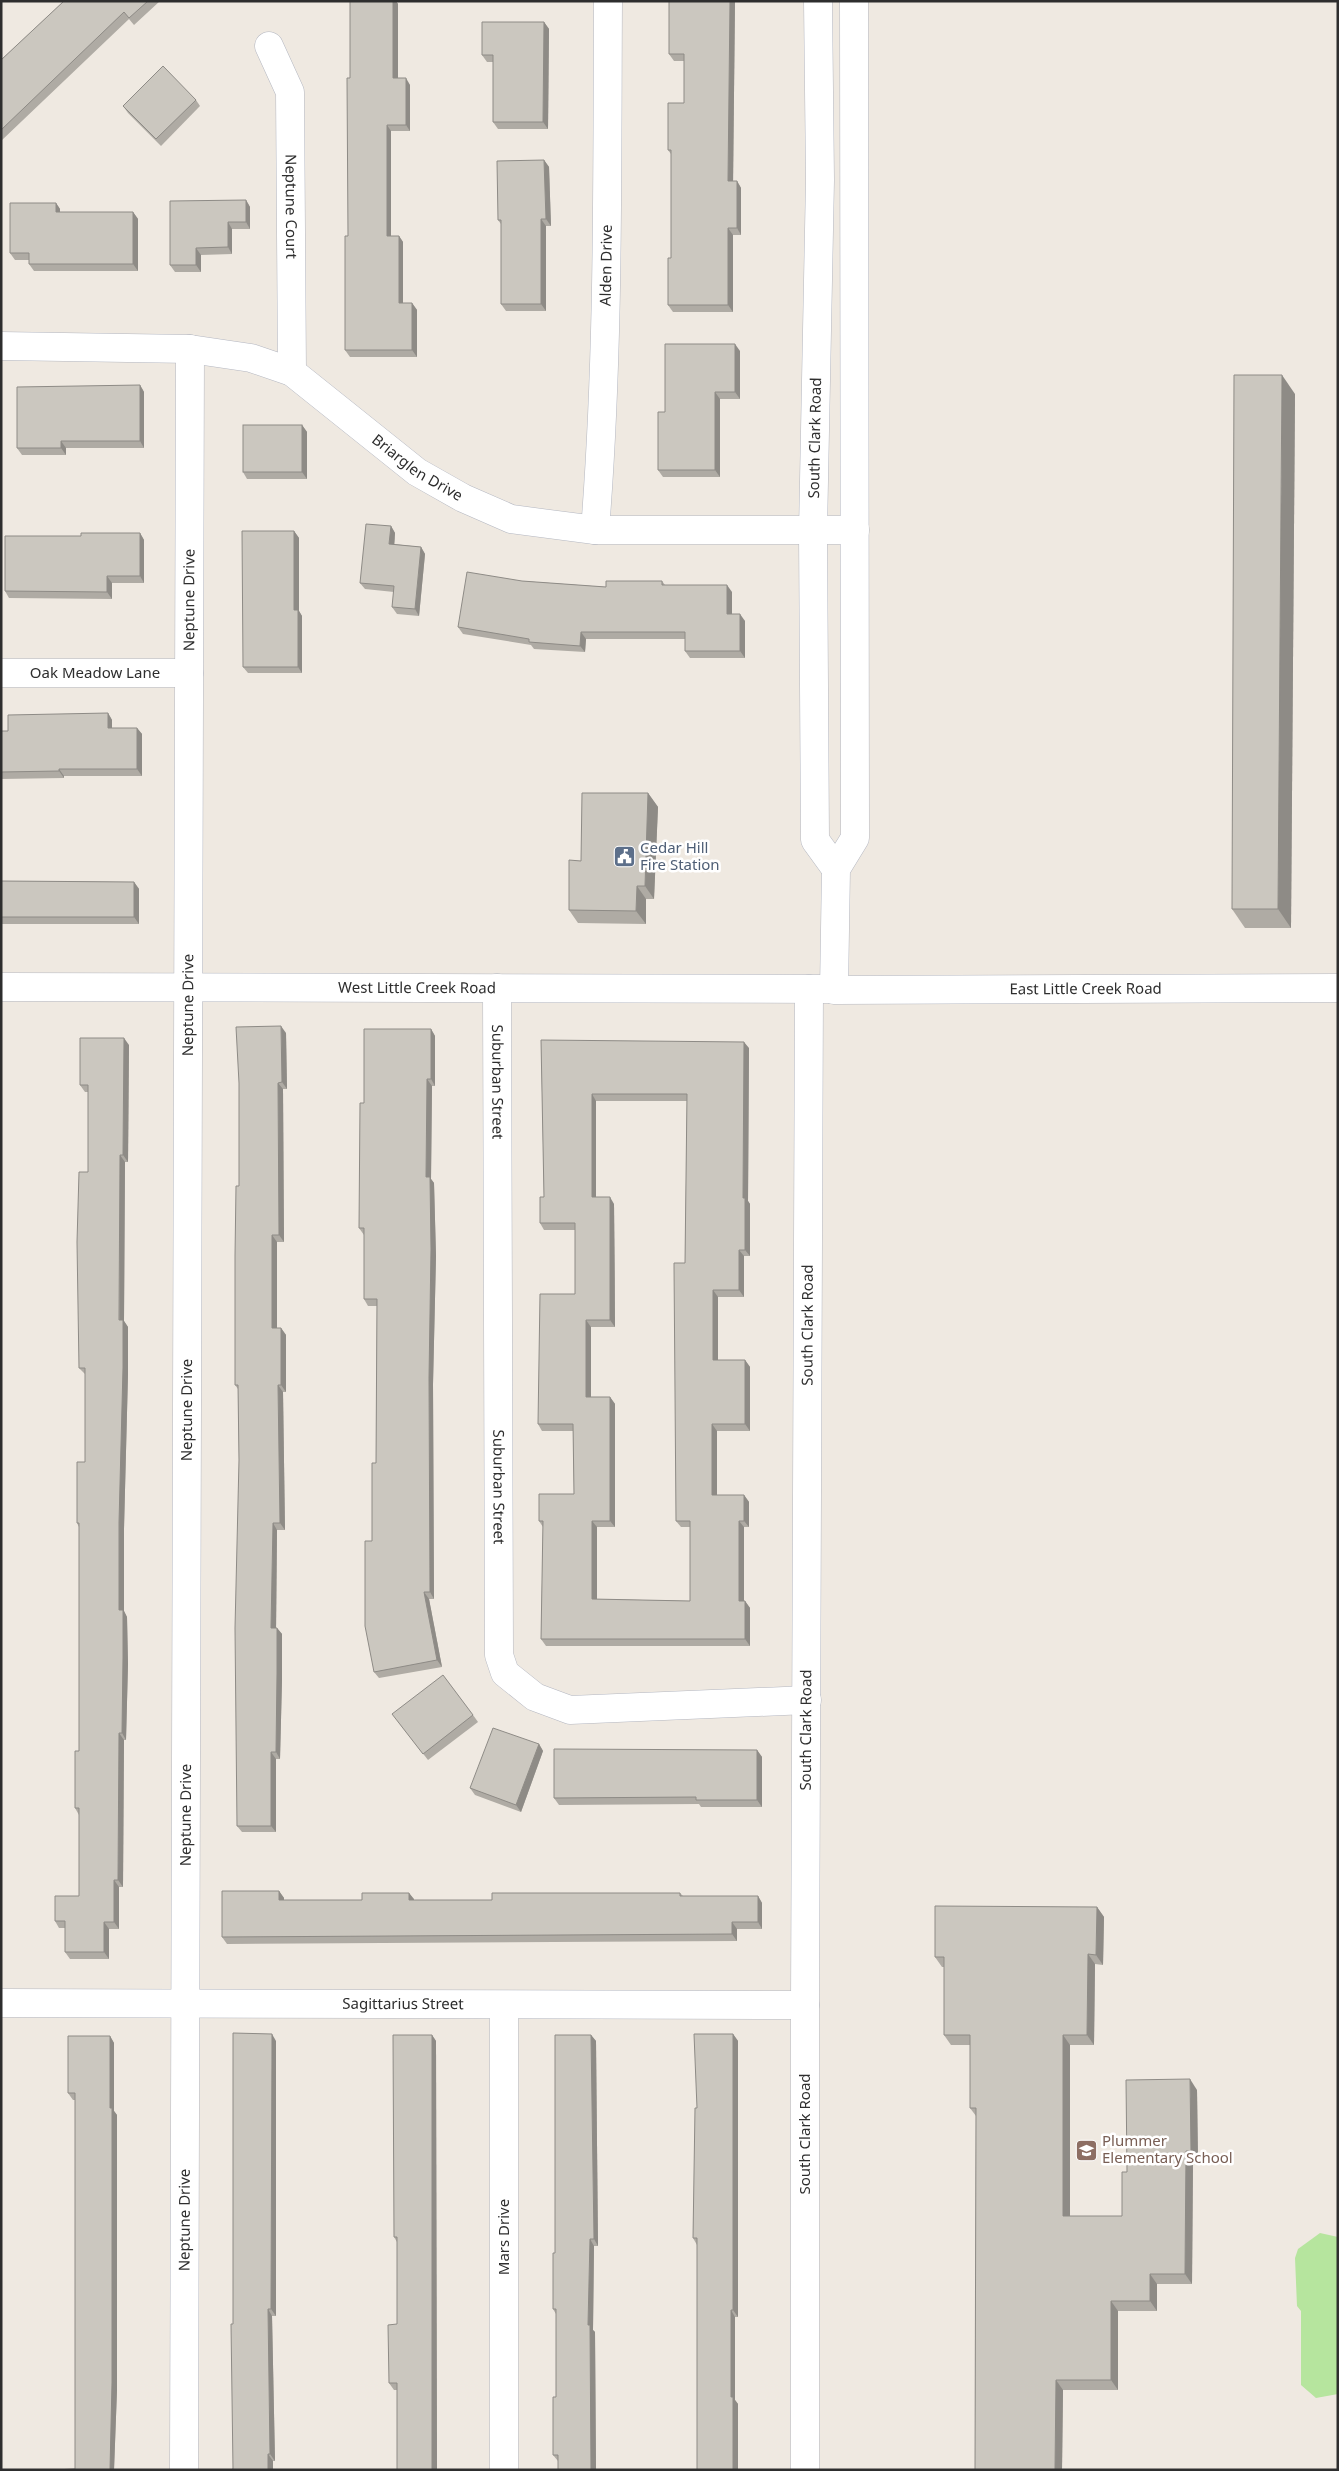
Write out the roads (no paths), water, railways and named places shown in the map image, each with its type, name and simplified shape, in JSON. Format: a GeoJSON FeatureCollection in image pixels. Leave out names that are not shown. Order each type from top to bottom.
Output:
{"type":"FeatureCollection","features":[{"type":"Feature","properties":{"kind":"street","name":"Alden Drive"},"geometry":{"type":"LineString","coordinates":[[595,530],[603,433],[607,279],[608,1]]}},
{"type":"Feature","properties":{"kind":"street","name":"South Clark Road"},"geometry":{"type":"LineString","coordinates":[[805,2470],[807,1700],[821,989],[836,869],[815,840],[813,531],[820,180],[818,1]]}},
{"type":"Feature","properties":{"kind":"street"},"geometry":{"type":"LineString","coordinates":[[836,869],[855,838],[854,1]]}},
{"type":"Feature","properties":{"kind":"street","name":"Neptune Court"},"geometry":{"type":"LineString","coordinates":[[269,46],[290,92],[292,372]]}},
{"type":"Feature","properties":{"kind":"street","name":"Briarglen Drive"},"geometry":{"type":"LineString","coordinates":[[1,346],[190,349],[251,358],[292,372],[417,472],[463,498],[511,520],[595,530],[855,530]]}},
{"type":"Feature","properties":{"kind":"street","name":"Neptune Drive"},"geometry":{"type":"LineString","coordinates":[[184,2470],[187,2004],[190,349]]}},
{"type":"Feature","properties":{"kind":"street","name":"Oak Meadow Lane"},"geometry":{"type":"LineString","coordinates":[[1,673],[188,673]]}},
{"type":"Feature","properties":{"kind":"street","name":"West Little Creek Road"},"geometry":{"type":"LineString","coordinates":[[1,987],[821,989]]}},
{"type":"Feature","properties":{"kind":"street","name":"Suburban Street"},"geometry":{"type":"LineString","coordinates":[[497,988],[499,1655],[506,1673],[535,1697],[570,1710],[807,1700]]}},
{"type":"Feature","properties":{"kind":"street","name":"East Little Creek Road"},"geometry":{"type":"LineString","coordinates":[[821,989],[1338,988]]}},
{"type":"Feature","properties":{"kind":"street","name":"Sagittarius Street"},"geometry":{"type":"LineString","coordinates":[[1,2002],[805,2005]]}},
{"type":"Feature","properties":{"kind":"street","name":"Mars Drive"},"geometry":{"type":"LineString","coordinates":[[504,2005],[504,2470]]}},
{"type":"Feature","properties":{"kind":"place","name":"Cedar Hill Fire Station"},"geometry":{"type":"Point","coordinates":[624,857]}},
{"type":"Feature","properties":{"kind":"place","name":"Plummer Elementary School"},"geometry":{"type":"Point","coordinates":[1086,2150]}}]}
